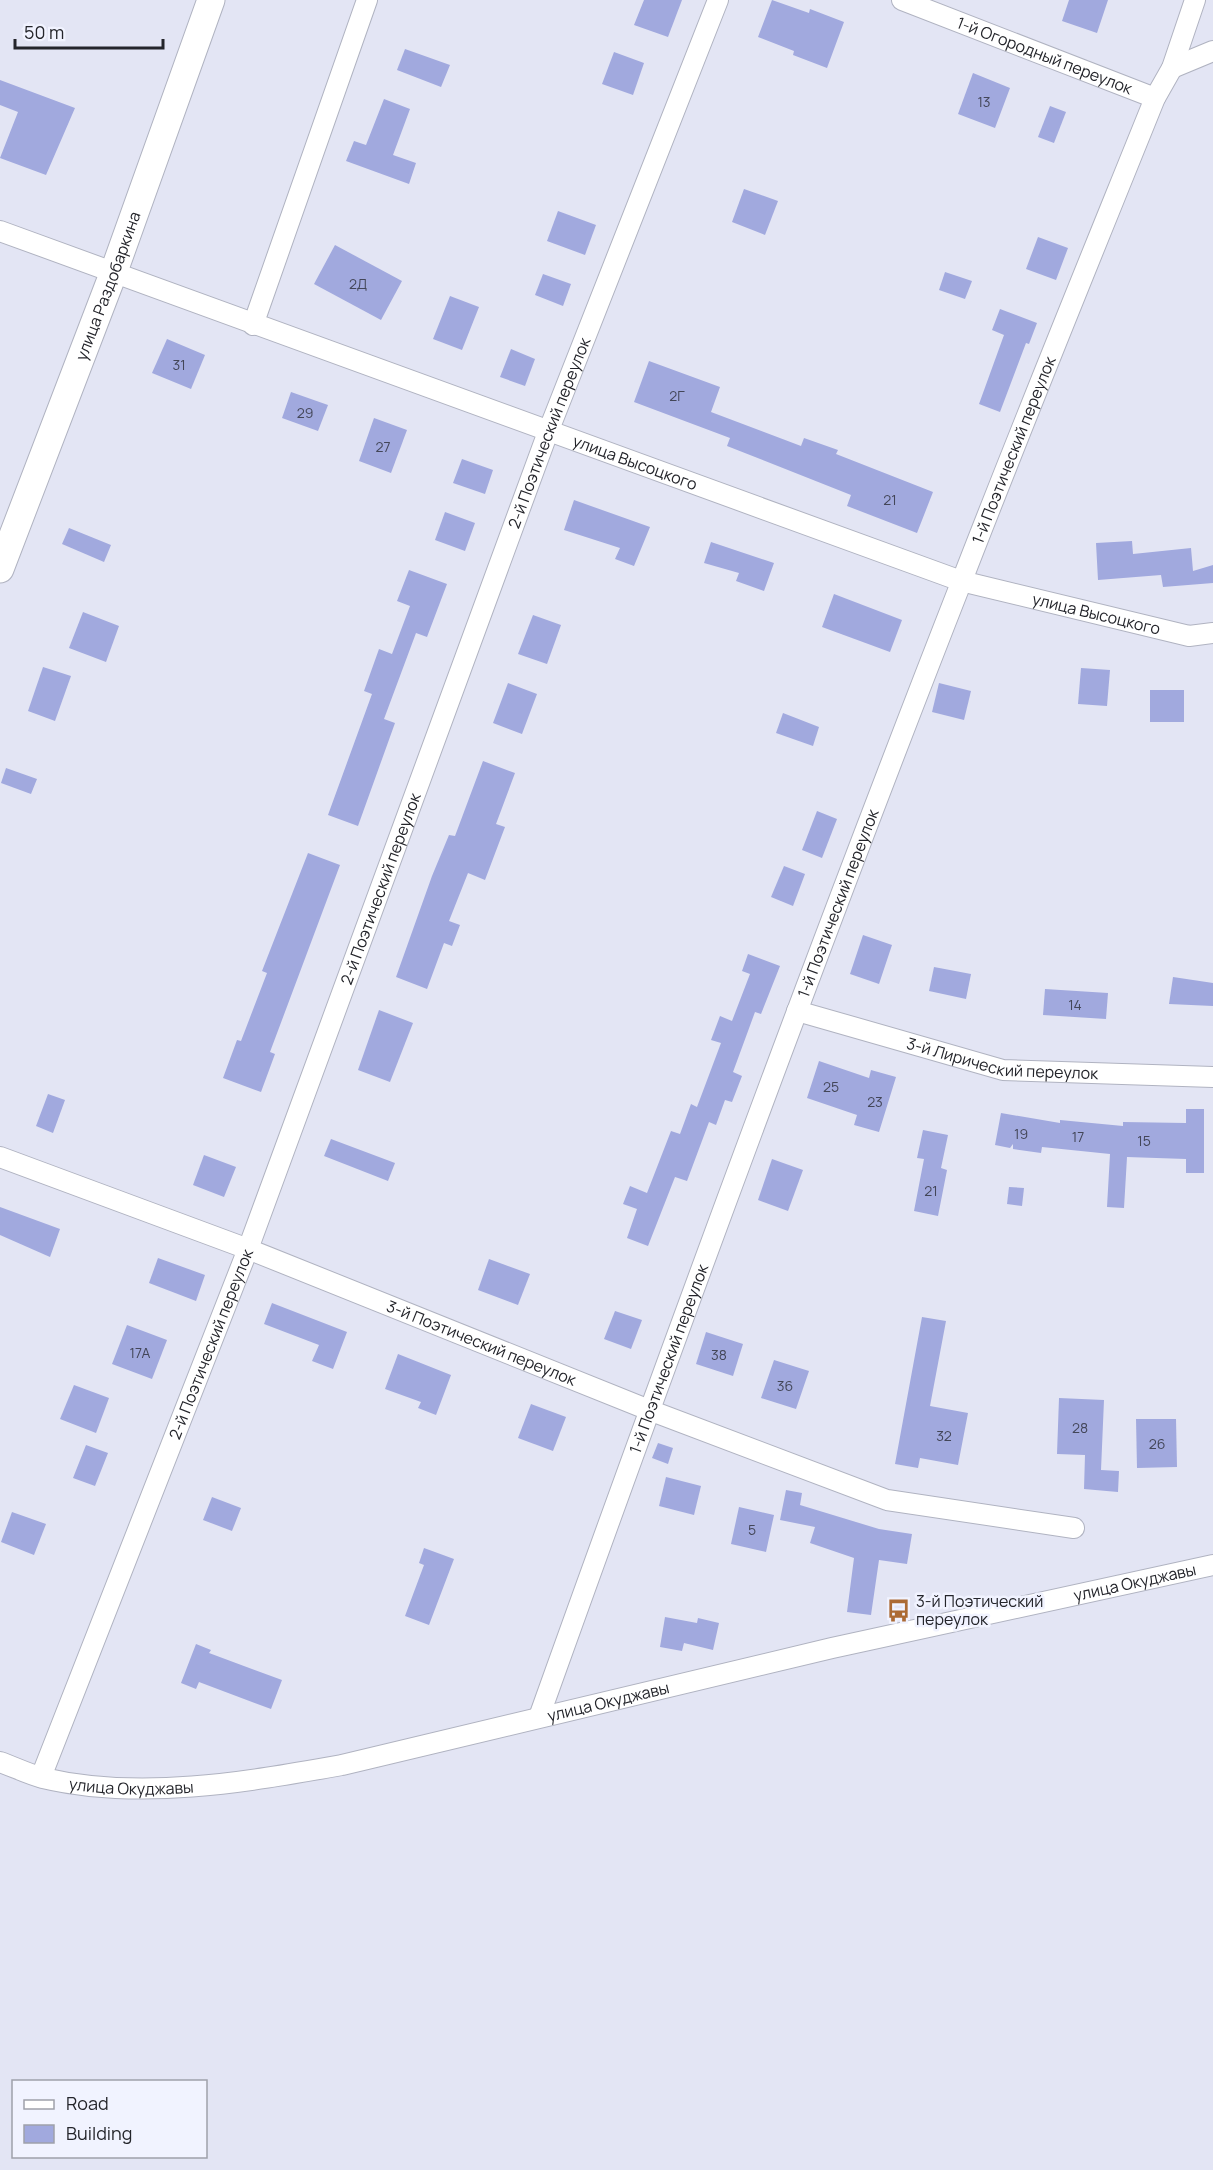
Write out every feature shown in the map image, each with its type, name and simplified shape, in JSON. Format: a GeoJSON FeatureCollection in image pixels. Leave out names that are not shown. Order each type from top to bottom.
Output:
{"type":"FeatureCollection","features":[{"type":"Feature","properties":{"kind":"street","name":"улица Раздобаркина"},"geometry":{"type":"LineString","coordinates":[[0,569],[113,274],[212,0]]}},
{"type":"Feature","properties":{"kind":"street"},"geometry":{"type":"LineString","coordinates":[[253,325],[367,0]]}},
{"type":"Feature","properties":{"kind":"street","name":"2-й Поэтический переулок"},"geometry":{"type":"LineString","coordinates":[[41,1777],[248,1249],[548,432],[718,0]]}},
{"type":"Feature","properties":{"kind":"street","name":"1-й Огородный переулок"},"geometry":{"type":"LineString","coordinates":[[902,0],[1155,98]]}},
{"type":"Feature","properties":{"kind":"street","name":"1-й Поэтический переулок"},"geometry":{"type":"LineString","coordinates":[[539,1717],[649,1410],[797,1011],[961,581],[1155,98],[1172,68],[1195,0]]}},
{"type":"Feature","properties":{"kind":"street"},"geometry":{"type":"LineString","coordinates":[[1172,68],[1213,51]]}},
{"type":"Feature","properties":{"kind":"street","name":"улица Высоцкого"},"geometry":{"type":"LineString","coordinates":[[0,231],[961,581],[1190,636],[1213,633]]}},
{"type":"Feature","properties":{"kind":"street","name":"3-й Лирический переулок"},"geometry":{"type":"LineString","coordinates":[[797,1011],[1003,1070],[1213,1077]]}},
{"type":"Feature","properties":{"kind":"street","name":"3-й Поэтический переулок"},"geometry":{"type":"LineString","coordinates":[[0,1156],[248,1249],[649,1410],[887,1500],[1074,1528]]}},
{"type":"Feature","properties":{"kind":"street","name":"улица Окуджавы"},"geometry":{"type":"LineString","coordinates":[[0,1762],[41,1777],[78,1784],[125,1787],[190,1786],[263,1779],[342,1765],[832,1648],[1213,1565]]}},
{"type":"Feature","properties":{"kind":"building"},"geometry":{"type":"Polygon","coordinates":[[[644,0],[682,0],[668,37],[634,25],[644,0]]]}},
{"type":"Feature","properties":{"kind":"building"},"geometry":{"type":"Polygon","coordinates":[[[772,0],[809,13],[810,9],[844,22],[827,68],[793,55],[794,51],[758,37],[772,0]]]}},
{"type":"Feature","properties":{"kind":"building"},"geometry":{"type":"Polygon","coordinates":[[[1069,0],[1108,0],[1097,33],[1062,21],[1069,0]]]}},
{"type":"Feature","properties":{"kind":"building"},"geometry":{"type":"Polygon","coordinates":[[[405,49],[450,65],[441,87],[397,70],[405,49]]]}},
{"type":"Feature","properties":{"kind":"building"},"geometry":{"type":"Polygon","coordinates":[[[614,52],[644,63],[633,95],[602,84],[614,52]]]}},
{"type":"Feature","properties":{"kind":"building"},"geometry":{"type":"Polygon","coordinates":[[[973,73],[1010,88],[995,128],[958,114],[973,73]]]}},
{"type":"Feature","properties":{"kind":"building"},"geometry":{"type":"Polygon","coordinates":[[[0,80],[75,108],[46,175],[0,158],[18,112],[0,105],[0,80]]]}},
{"type":"Feature","properties":{"kind":"building"},"geometry":{"type":"Polygon","coordinates":[[[384,99],[410,109],[393,155],[416,163],[409,184],[346,161],[354,141],[366,145],[384,99]]]}},
{"type":"Feature","properties":{"kind":"building"},"geometry":{"type":"Polygon","coordinates":[[[1050,106],[1066,112],[1054,143],[1038,137],[1050,106]]]}},
{"type":"Feature","properties":{"kind":"building"},"geometry":{"type":"Polygon","coordinates":[[[744,189],[778,201],[765,235],[732,222],[744,189]]]}},
{"type":"Feature","properties":{"kind":"building"},"geometry":{"type":"Polygon","coordinates":[[[558,211],[596,225],[585,255],[547,241],[558,211]]]}},
{"type":"Feature","properties":{"kind":"building"},"geometry":{"type":"Polygon","coordinates":[[[1038,237],[1068,248],[1056,280],[1026,269],[1038,237]]]}},
{"type":"Feature","properties":{"kind":"building"},"geometry":{"type":"Polygon","coordinates":[[[335,245],[402,281],[381,320],[314,284],[335,245]]]}},
{"type":"Feature","properties":{"kind":"building"},"geometry":{"type":"Polygon","coordinates":[[[945,272],[972,281],[965,299],[939,290],[945,272]]]}},
{"type":"Feature","properties":{"kind":"building"},"geometry":{"type":"Polygon","coordinates":[[[543,274],[571,284],[563,306],[535,295],[543,274]]]}},
{"type":"Feature","properties":{"kind":"building"},"geometry":{"type":"Polygon","coordinates":[[[450,296],[479,307],[462,350],[433,339],[450,296]]]}},
{"type":"Feature","properties":{"kind":"building"},"geometry":{"type":"Polygon","coordinates":[[[1000,309],[1037,323],[1029,344],[1026,343],[1000,412],[979,404],[1004,335],[992,330],[1000,309]]]}},
{"type":"Feature","properties":{"kind":"building"},"geometry":{"type":"Polygon","coordinates":[[[167,339],[205,355],[191,389],[152,373],[167,339]]]}},
{"type":"Feature","properties":{"kind":"building"},"geometry":{"type":"Polygon","coordinates":[[[511,349],[535,359],[525,386],[500,377],[511,349]]]}},
{"type":"Feature","properties":{"kind":"building"},"geometry":{"type":"Polygon","coordinates":[[[649,361],[720,387],[711,412],[801,446],[804,438],[838,450],[836,454],[933,492],[917,533],[847,506],[851,495],[727,446],[730,438],[634,402],[649,361]]]}},
{"type":"Feature","properties":{"kind":"building"},"geometry":{"type":"Polygon","coordinates":[[[291,392],[328,405],[318,431],[282,418],[291,392]]]}},
{"type":"Feature","properties":{"kind":"building"},"geometry":{"type":"Polygon","coordinates":[[[374,418],[407,430],[391,473],[359,461],[374,418]]]}},
{"type":"Feature","properties":{"kind":"building"},"geometry":{"type":"Polygon","coordinates":[[[462,459],[493,470],[485,494],[453,483],[462,459]]]}},
{"type":"Feature","properties":{"kind":"building"},"geometry":{"type":"Polygon","coordinates":[[[574,500],[650,527],[634,566],[615,559],[620,548],[564,530],[574,500]]]}},
{"type":"Feature","properties":{"kind":"building"},"geometry":{"type":"Polygon","coordinates":[[[445,512],[475,523],[465,551],[435,540],[445,512]]]}},
{"type":"Feature","properties":{"kind":"building"},"geometry":{"type":"Polygon","coordinates":[[[69,528],[111,545],[104,562],[62,544],[69,528]]]}},
{"type":"Feature","properties":{"kind":"building"},"geometry":{"type":"Polygon","coordinates":[[[1132,541],[1133,554],[1191,548],[1193,571],[1213,565],[1213,583],[1163,587],[1161,575],[1098,580],[1096,543],[1132,541]]]}},
{"type":"Feature","properties":{"kind":"building"},"geometry":{"type":"Polygon","coordinates":[[[711,542],[774,563],[764,591],[736,581],[739,573],[704,563],[711,542]]]}},
{"type":"Feature","properties":{"kind":"building"},"geometry":{"type":"Polygon","coordinates":[[[409,570],[447,584],[427,637],[416,633],[384,719],[395,723],[358,826],[328,815],[372,694],[364,691],[379,649],[392,654],[410,606],[397,601],[409,570]]]}},
{"type":"Feature","properties":{"kind":"building"},"geometry":{"type":"Polygon","coordinates":[[[834,594],[902,620],[890,652],[822,627],[834,594]]]}},
{"type":"Feature","properties":{"kind":"building"},"geometry":{"type":"Polygon","coordinates":[[[83,612],[119,626],[106,662],[69,648],[83,612]]]}},
{"type":"Feature","properties":{"kind":"building"},"geometry":{"type":"Polygon","coordinates":[[[533,615],[561,625],[547,664],[518,654],[533,615]]]}},
{"type":"Feature","properties":{"kind":"building"},"geometry":{"type":"Polygon","coordinates":[[[43,667],[71,676],[55,721],[28,711],[43,667]]]}},
{"type":"Feature","properties":{"kind":"building"},"geometry":{"type":"Polygon","coordinates":[[[1081,668],[1110,670],[1107,706],[1078,704],[1081,668]]]}},
{"type":"Feature","properties":{"kind":"building"},"geometry":{"type":"Polygon","coordinates":[[[508,683],[537,694],[522,734],[493,723],[508,683]]]}},
{"type":"Feature","properties":{"kind":"building"},"geometry":{"type":"Polygon","coordinates":[[[939,683],[971,691],[964,720],[932,712],[939,683]]]}},
{"type":"Feature","properties":{"kind":"building"},"geometry":{"type":"Polygon","coordinates":[[[1150,690],[1184,690],[1184,722],[1150,722],[1150,690]]]}},
{"type":"Feature","properties":{"kind":"building"},"geometry":{"type":"Polygon","coordinates":[[[783,713],[819,727],[813,746],[776,733],[783,713]]]}},
{"type":"Feature","properties":{"kind":"building"},"geometry":{"type":"Polygon","coordinates":[[[483,761],[515,773],[496,824],[505,827],[485,880],[468,873],[449,921],[460,925],[452,946],[444,943],[427,989],[396,977],[432,876],[449,835],[455,836],[483,761]]]}},
{"type":"Feature","properties":{"kind":"building"},"geometry":{"type":"Polygon","coordinates":[[[6,768],[37,779],[31,794],[1,783],[6,768]]]}},
{"type":"Feature","properties":{"kind":"building"},"geometry":{"type":"Polygon","coordinates":[[[817,811],[837,819],[822,858],[802,850],[817,811]]]}},
{"type":"Feature","properties":{"kind":"building"},"geometry":{"type":"Polygon","coordinates":[[[308,853],[340,865],[270,1052],[275,1054],[261,1092],[223,1078],[237,1040],[241,1041],[267,973],[262,971],[308,853]]]}},
{"type":"Feature","properties":{"kind":"building"},"geometry":{"type":"Polygon","coordinates":[[[784,866],[805,874],[793,906],[771,897],[784,866]]]}},
{"type":"Feature","properties":{"kind":"building"},"geometry":{"type":"Polygon","coordinates":[[[863,935],[892,945],[879,984],[850,974],[863,935]]]}},
{"type":"Feature","properties":{"kind":"building"},"geometry":{"type":"Polygon","coordinates":[[[748,954],[780,966],[761,1014],[755,1012],[733,1072],[742,1076],[732,1102],[725,1100],[716,1125],[709,1122],[687,1181],[675,1177],[648,1246],[627,1238],[637,1209],[623,1204],[630,1186],[647,1193],[671,1131],[680,1134],[691,1104],[697,1107],[721,1043],[711,1040],[720,1016],[732,1021],[750,974],[742,971],[748,954]]]}},
{"type":"Feature","properties":{"kind":"building"},"geometry":{"type":"Polygon","coordinates":[[[934,967],[971,974],[966,999],[929,991],[934,967]]]}},
{"type":"Feature","properties":{"kind":"building"},"geometry":{"type":"Polygon","coordinates":[[[1173,977],[1213,983],[1213,1006],[1169,1004],[1173,977]]]}},
{"type":"Feature","properties":{"kind":"building"},"geometry":{"type":"Polygon","coordinates":[[[1045,989],[1108,993],[1106,1019],[1043,1015],[1045,989]]]}},
{"type":"Feature","properties":{"kind":"building"},"geometry":{"type":"Polygon","coordinates":[[[379,1010],[413,1023],[390,1082],[358,1070],[379,1010]]]}},
{"type":"Feature","properties":{"kind":"building"},"geometry":{"type":"Polygon","coordinates":[[[819,1061],[869,1078],[871,1070],[896,1077],[879,1132],[854,1125],[857,1115],[807,1098],[819,1061]]]}},
{"type":"Feature","properties":{"kind":"building"},"geometry":{"type":"Polygon","coordinates":[[[48,1094],[65,1100],[53,1133],[36,1126],[48,1094]]]}},
{"type":"Feature","properties":{"kind":"building"},"geometry":{"type":"Polygon","coordinates":[[[1186,1109],[1204,1109],[1204,1173],[1186,1173],[1186,1159],[1127,1157],[1124,1208],[1107,1207],[1110,1154],[1042,1147],[1041,1153],[1013,1149],[1013,1144],[1010,1148],[995,1145],[1001,1113],[1060,1123],[1060,1120],[1123,1126],[1123,1122],[1186,1123],[1186,1109]]]}},
{"type":"Feature","properties":{"kind":"building"},"geometry":{"type":"Polygon","coordinates":[[[923,1130],[948,1135],[941,1168],[947,1170],[938,1216],[914,1211],[924,1159],[917,1158],[923,1130]]]}},
{"type":"Feature","properties":{"kind":"building"},"geometry":{"type":"Polygon","coordinates":[[[331,1139],[395,1163],[388,1181],[324,1156],[331,1139]]]}},
{"type":"Feature","properties":{"kind":"building"},"geometry":{"type":"Polygon","coordinates":[[[204,1155],[236,1167],[224,1197],[193,1185],[204,1155]]]}},
{"type":"Feature","properties":{"kind":"building"},"geometry":{"type":"Polygon","coordinates":[[[772,1159],[803,1170],[788,1211],[758,1200],[772,1159]]]}},
{"type":"Feature","properties":{"kind":"building"},"geometry":{"type":"Polygon","coordinates":[[[1009,1187],[1024,1188],[1022,1206],[1007,1204],[1009,1187]]]}},
{"type":"Feature","properties":{"kind":"building"},"geometry":{"type":"Polygon","coordinates":[[[0,1207],[60,1229],[50,1257],[0,1235],[0,1207]]]}},
{"type":"Feature","properties":{"kind":"building"},"geometry":{"type":"Polygon","coordinates":[[[158,1258],[205,1275],[196,1301],[149,1283],[158,1258]]]}},
{"type":"Feature","properties":{"kind":"building"},"geometry":{"type":"Polygon","coordinates":[[[489,1259],[530,1274],[518,1305],[478,1290],[489,1259]]]}},
{"type":"Feature","properties":{"kind":"building"},"geometry":{"type":"Polygon","coordinates":[[[272,1303],[347,1332],[333,1369],[312,1361],[319,1345],[264,1324],[272,1303]]]}},
{"type":"Feature","properties":{"kind":"building"},"geometry":{"type":"Polygon","coordinates":[[[615,1311],[642,1320],[631,1349],[604,1339],[615,1311]]]}},
{"type":"Feature","properties":{"kind":"building"},"geometry":{"type":"Polygon","coordinates":[[[922,1317],[946,1321],[930,1406],[968,1413],[958,1465],[920,1458],[918,1468],[895,1464],[922,1317]]]}},
{"type":"Feature","properties":{"kind":"building"},"geometry":{"type":"Polygon","coordinates":[[[127,1325],[167,1340],[152,1379],[112,1364],[127,1325]]]}},
{"type":"Feature","properties":{"kind":"building"},"geometry":{"type":"Polygon","coordinates":[[[706,1332],[743,1344],[733,1376],[696,1364],[706,1332]]]}},
{"type":"Feature","properties":{"kind":"building"},"geometry":{"type":"Polygon","coordinates":[[[398,1354],[451,1375],[436,1415],[418,1408],[421,1402],[385,1389],[398,1354]]]}},
{"type":"Feature","properties":{"kind":"building"},"geometry":{"type":"Polygon","coordinates":[[[774,1360],[809,1371],[796,1409],[761,1398],[774,1360]]]}},
{"type":"Feature","properties":{"kind":"building"},"geometry":{"type":"Polygon","coordinates":[[[74,1385],[109,1398],[96,1433],[60,1419],[74,1385]]]}},
{"type":"Feature","properties":{"kind":"building"},"geometry":{"type":"Polygon","coordinates":[[[1059,1398],[1104,1400],[1101,1470],[1119,1471],[1118,1492],[1084,1489],[1085,1455],[1057,1454],[1059,1398]]]}},
{"type":"Feature","properties":{"kind":"building"},"geometry":{"type":"Polygon","coordinates":[[[531,1404],[566,1417],[553,1451],[518,1438],[531,1404]]]}},
{"type":"Feature","properties":{"kind":"building"},"geometry":{"type":"Polygon","coordinates":[[[1136,1419],[1176,1419],[1177,1467],[1137,1468],[1136,1419]]]}},
{"type":"Feature","properties":{"kind":"building"},"geometry":{"type":"Polygon","coordinates":[[[658,1443],[673,1448],[668,1464],[652,1458],[658,1443]]]}},
{"type":"Feature","properties":{"kind":"building"},"geometry":{"type":"Polygon","coordinates":[[[86,1445],[108,1453],[95,1486],[73,1478],[86,1445]]]}},
{"type":"Feature","properties":{"kind":"building"},"geometry":{"type":"Polygon","coordinates":[[[666,1477],[701,1486],[694,1515],[659,1506],[666,1477]]]}},
{"type":"Feature","properties":{"kind":"building"},"geometry":{"type":"Polygon","coordinates":[[[786,1490],[802,1493],[800,1505],[879,1529],[912,1534],[907,1564],[879,1560],[871,1615],[847,1612],[854,1558],[810,1543],[815,1527],[780,1520],[786,1490]]]}},
{"type":"Feature","properties":{"kind":"building"},"geometry":{"type":"Polygon","coordinates":[[[212,1497],[241,1508],[232,1531],[203,1520],[212,1497]]]}},
{"type":"Feature","properties":{"kind":"building"},"geometry":{"type":"Polygon","coordinates":[[[739,1507],[774,1515],[766,1552],[731,1544],[739,1507]]]}},
{"type":"Feature","properties":{"kind":"building"},"geometry":{"type":"Polygon","coordinates":[[[12,1512],[46,1524],[34,1555],[1,1542],[12,1512]]]}},
{"type":"Feature","properties":{"kind":"building"},"geometry":{"type":"Polygon","coordinates":[[[424,1548],[454,1559],[429,1625],[405,1616],[424,1565],[419,1563],[424,1548]]]}},
{"type":"Feature","properties":{"kind":"building"},"geometry":{"type":"Polygon","coordinates":[[[665,1617],[697,1623],[698,1618],[719,1623],[713,1650],[684,1643],[682,1651],[660,1647],[665,1617]]]}},
{"type":"Feature","properties":{"kind":"building"},"geometry":{"type":"Polygon","coordinates":[[[196,1644],[211,1650],[209,1653],[282,1680],[271,1709],[199,1682],[196,1689],[181,1683],[196,1644]]]}},
{"type":"Feature","properties":{"kind":"place","name":"3-й Поэтический переулок"},"geometry":{"type":"Point","coordinates":[898,1610]}}]}
